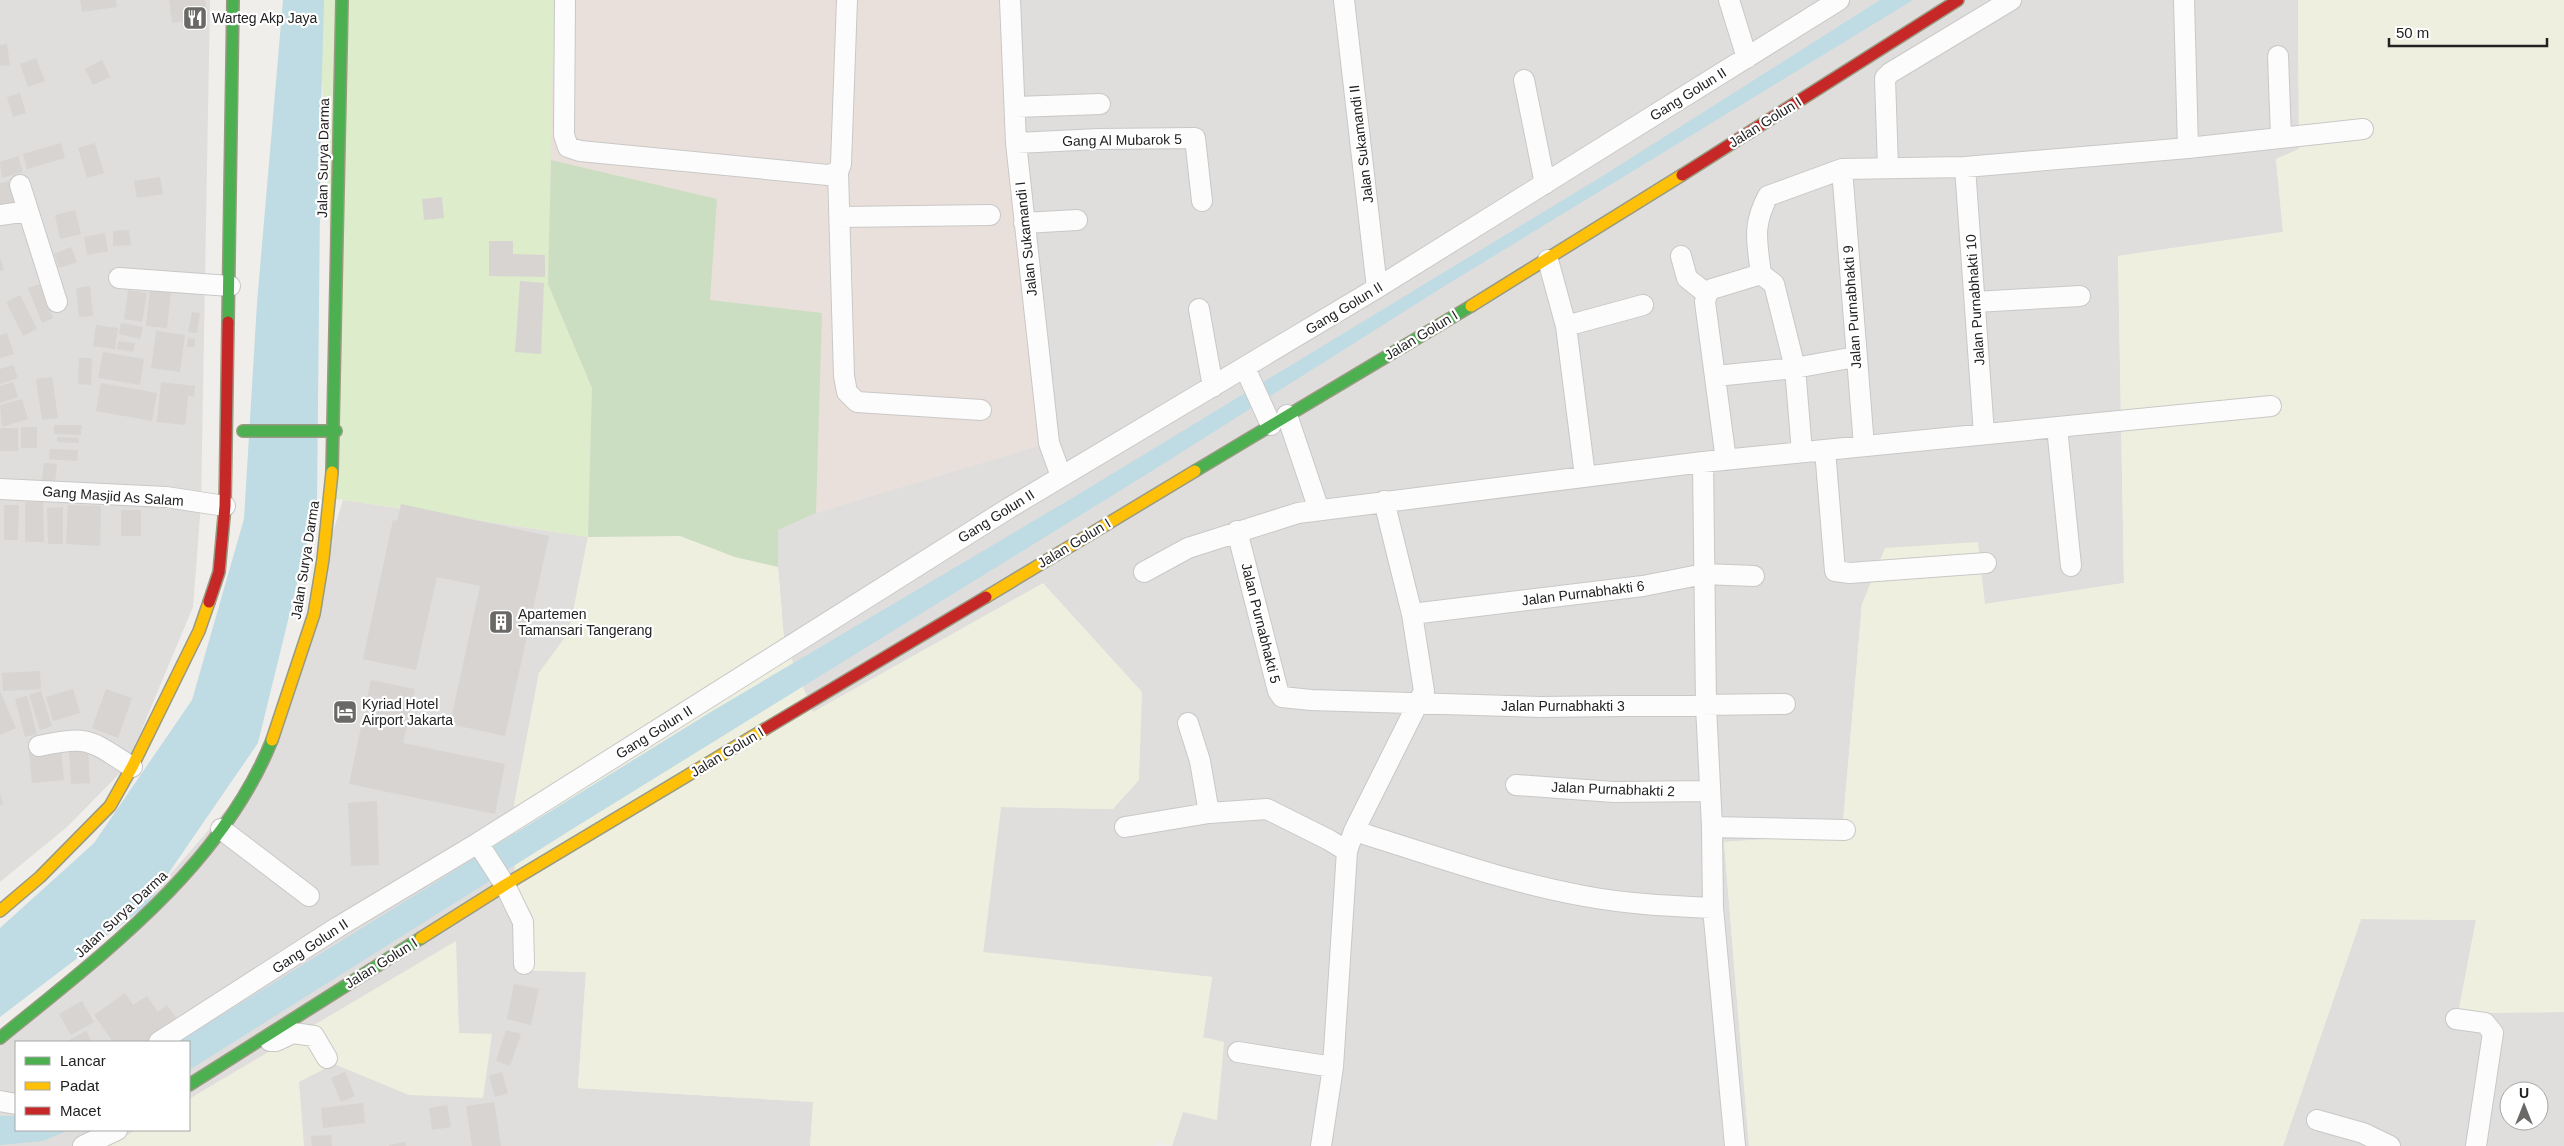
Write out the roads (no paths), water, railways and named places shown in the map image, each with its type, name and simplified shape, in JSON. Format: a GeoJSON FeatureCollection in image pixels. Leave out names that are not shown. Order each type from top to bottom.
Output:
{"type":"FeatureCollection","features":[{"type":"Feature","properties":{"kind":"main road"},"geometry":{"type":"LineString","coordinates":[[0,911],[40,877],[110,806],[132,767],[199,631],[219,572],[226,476],[233,0]]}},
{"type":"Feature","properties":{"kind":"main road","name":"Jalan Surya Darma"},"geometry":{"type":"LineString","coordinates":[[0,1038],[79,975],[170,891],[221,829],[257,774],[278,726],[316,605],[330,512],[336,431],[336,247],[342,0]]}},
{"type":"Feature","properties":{"kind":"main road","name":"Jalan Golun I"},"geometry":{"type":"LineString","coordinates":[[190,1083],[503,882],[1548,260],[1958,0]]}},
{"type":"Feature","properties":{"kind":"main road"},"geometry":{"type":"LineString","coordinates":[[226,379],[236,418],[246,431]]}},
{"type":"Feature","properties":{"kind":"main road"},"geometry":{"type":"LineString","coordinates":[[246,431],[336,431]]}},
{"type":"Feature","properties":{"kind":"main road"},"geometry":{"type":"LineString","coordinates":[[226,476],[234,448],[246,431]]}},
{"type":"Feature","properties":{"kind":"street"},"geometry":{"type":"LineString","coordinates":[[565,0],[564,134],[568,147],[580,151],[800,172],[828,174],[838,172]]}},
{"type":"Feature","properties":{"kind":"street"},"geometry":{"type":"LineString","coordinates":[[847,0],[841,164],[838,172],[846,392],[857,402],[981,410]]}},
{"type":"Feature","properties":{"kind":"street","name":"Jalan Sukamandi I"},"geometry":{"type":"LineString","coordinates":[[1010,0],[1016,142],[1024,223],[1049,443],[1060,476]]}},
{"type":"Feature","properties":{"kind":"street","name":"Jalan Sukamandi II"},"geometry":{"type":"LineString","coordinates":[[1344,0],[1377,288]]}},
{"type":"Feature","properties":{"kind":"street"},"geometry":{"type":"LineString","coordinates":[[1729,0],[1746,58]]}},
{"type":"Feature","properties":{"kind":"street","name":"Gang Golun II"},"geometry":{"type":"LineString","coordinates":[[162,1041],[338,927],[479,845],[1060,476],[1213,387],[1247,372],[1377,288],[1839,0]]}},
{"type":"Feature","properties":{"kind":"street"},"geometry":{"type":"LineString","coordinates":[[1888,168],[1885,78],[1890,72],[2011,0]]}},
{"type":"Feature","properties":{"kind":"street"},"geometry":{"type":"LineString","coordinates":[[2184,0],[2188,148]]}},
{"type":"Feature","properties":{"kind":"street"},"geometry":{"type":"LineString","coordinates":[[2278,56],[2281,137]]}},
{"type":"Feature","properties":{"kind":"street"},"geometry":{"type":"LineString","coordinates":[[1524,80],[1545,184]]}},
{"type":"Feature","properties":{"kind":"street"},"geometry":{"type":"LineString","coordinates":[[1015,107],[1100,104]]}},
{"type":"Feature","properties":{"kind":"street"},"geometry":{"type":"LineString","coordinates":[[1802,452],[1795,368],[1774,284],[1761,274],[1756,231],[1759,214],[1768,196],[1842,169],[1965,166],[2188,148],[2363,129]]}},
{"type":"Feature","properties":{"kind":"street","name":"Gang Al Mubarok 5"},"geometry":{"type":"LineString","coordinates":[[1016,142],[1195,138],[1202,201]]}},
{"type":"Feature","properties":{"kind":"street","name":"Jalan Purnabhakti 10"},"geometry":{"type":"LineString","coordinates":[[1965,166],[1984,434]]}},
{"type":"Feature","properties":{"kind":"street","name":"Jalan Purnabhakti 9"},"geometry":{"type":"LineString","coordinates":[[1842,169],[1855,357],[1864,446]]}},
{"type":"Feature","properties":{"kind":"street"},"geometry":{"type":"LineString","coordinates":[[20,185],[57,302]]}},
{"type":"Feature","properties":{"kind":"street"},"geometry":{"type":"LineString","coordinates":[[0,215],[28,211]]}},
{"type":"Feature","properties":{"kind":"street"},"geometry":{"type":"LineString","coordinates":[[840,217],[990,215]]}},
{"type":"Feature","properties":{"kind":"street"},"geometry":{"type":"LineString","coordinates":[[1024,223],[1077,220]]}},
{"type":"Feature","properties":{"kind":"street"},"geometry":{"type":"LineString","coordinates":[[1681,256],[1687,278],[1707,294]]}},
{"type":"Feature","properties":{"kind":"street"},"geometry":{"type":"LineString","coordinates":[[1548,260],[1566,326],[1585,476]]}},
{"type":"Feature","properties":{"kind":"street"},"geometry":{"type":"LineString","coordinates":[[1726,460],[1705,302],[1707,294],[1712,289],[1761,274]]}},
{"type":"Feature","properties":{"kind":"street"},"geometry":{"type":"LineString","coordinates":[[119,278],[230,286]]}},
{"type":"Feature","properties":{"kind":"street"},"geometry":{"type":"LineString","coordinates":[[1975,302],[2080,296]]}},
{"type":"Feature","properties":{"kind":"street"},"geometry":{"type":"LineString","coordinates":[[1566,326],[1643,305]]}},
{"type":"Feature","properties":{"kind":"street"},"geometry":{"type":"LineString","coordinates":[[1199,309],[1213,387]]}},
{"type":"Feature","properties":{"kind":"street"},"geometry":{"type":"LineString","coordinates":[[1716,376],[1795,368],[1855,357]]}},
{"type":"Feature","properties":{"kind":"street"},"geometry":{"type":"LineString","coordinates":[[1247,372],[1262,405],[1279,420],[1318,510]]}},
{"type":"Feature","properties":{"kind":"street"},"geometry":{"type":"LineString","coordinates":[[1144,572],[1188,548],[1298,513],[1318,510],[1703,462],[2271,406]]}},
{"type":"Feature","properties":{"kind":"street"},"geometry":{"type":"LineString","coordinates":[[2057,427],[2071,566]]}},
{"type":"Feature","properties":{"kind":"street"},"geometry":{"type":"LineString","coordinates":[[1825,450],[1836,571],[1850,573],[1986,562]]}},
{"type":"Feature","properties":{"kind":"street"},"geometry":{"type":"LineString","coordinates":[[1703,462],[1706,706],[1712,827],[1713,908],[1735,1146]]}},
{"type":"Feature","properties":{"kind":"street","name":"Gang Masjid As Salam"},"geometry":{"type":"LineString","coordinates":[[0,489],[166,497],[225,506]]}},
{"type":"Feature","properties":{"kind":"street"},"geometry":{"type":"LineString","coordinates":[[1321,1146],[1334,1067],[1347,851],[1354,831],[1420,703],[1424,691],[1412,614],[1384,501]]}},
{"type":"Feature","properties":{"kind":"street","name":"Jalan Purnabhakti 5"},"geometry":{"type":"LineString","coordinates":[[1237,531],[1278,691],[1282,697],[1311,700],[1420,703]]}},
{"type":"Feature","properties":{"kind":"street","name":"Jalan Purnabhakti 6"},"geometry":{"type":"LineString","coordinates":[[1412,614],[1643,586],[1704,574],[1754,576]]}},
{"type":"Feature","properties":{"kind":"street","name":"Jalan Purnabhakti 3"},"geometry":{"type":"LineString","coordinates":[[1420,703],[1541,707],[1784,704]]}},
{"type":"Feature","properties":{"kind":"street"},"geometry":{"type":"LineString","coordinates":[[1188,723],[1200,761],[1209,813]]}},
{"type":"Feature","properties":{"kind":"street"},"geometry":{"type":"LineString","coordinates":[[38,746],[80,739],[90,741],[132,767]]}},
{"type":"Feature","properties":{"kind":"street","name":"Jalan Purnabhakti 2"},"geometry":{"type":"LineString","coordinates":[[1516,786],[1614,792],[1710,791]]}},
{"type":"Feature","properties":{"kind":"street"},"geometry":{"type":"LineString","coordinates":[[1125,826],[1209,813],[1267,809],[1347,851]]}},
{"type":"Feature","properties":{"kind":"street"},"geometry":{"type":"LineString","coordinates":[[1712,827],[1845,830]]}},
{"type":"Feature","properties":{"kind":"street"},"geometry":{"type":"LineString","coordinates":[[221,829],[309,896]]}},
{"type":"Feature","properties":{"kind":"street"},"geometry":{"type":"LineString","coordinates":[[1354,831],[1532,885],[1567,893],[1661,905],[1713,908]]}},
{"type":"Feature","properties":{"kind":"street"},"geometry":{"type":"LineString","coordinates":[[479,845],[503,882],[523,922],[524,964]]}},
{"type":"Feature","properties":{"kind":"street"},"geometry":{"type":"LineString","coordinates":[[2456,1019],[2485,1023],[2493,1033],[2476,1146]]}},
{"type":"Feature","properties":{"kind":"street"},"geometry":{"type":"LineString","coordinates":[[264,1037],[268,1040],[276,1041],[293,1033],[314,1036],[327,1058]]}},
{"type":"Feature","properties":{"kind":"street"},"geometry":{"type":"LineString","coordinates":[[1238,1052],[1334,1067]]}},
{"type":"Feature","properties":{"kind":"street"},"geometry":{"type":"LineString","coordinates":[[0,1101],[15,1104]]}},
{"type":"Feature","properties":{"kind":"street"},"geometry":{"type":"LineString","coordinates":[[2317,1120],[2363,1133],[2390,1146]]}},
{"type":"Feature","properties":{"kind":"street"},"geometry":{"type":"LineString","coordinates":[[83,1146],[115,1131]]}},
{"type":"Feature","properties":{"kind":"water"},"geometry":{"type":"Polygon","coordinates":[[[283,0],[324,0],[317,502],[258,743],[146,906],[0,1017],[0,928],[94,843],[192,700],[244,519],[257,303],[283,0]]]}},
{"type":"Feature","properties":{"kind":"water"},"geometry":{"type":"Polygon","coordinates":[[[1880,0],[1913,0],[1443,287],[1147,474],[574,828],[190,1069],[190,1041],[180,1041],[714,710],[1074,497],[1609,172],[1880,0]]]}},
{"type":"Feature","properties":{"kind":"water"},"geometry":{"type":"Polygon","coordinates":[[[0,1116],[15,1116],[15,1131],[67,1131],[43,1141],[0,1145],[0,1116]]]}},
{"type":"Feature","properties":{"kind":"place","name":"Warteg Akp Jaya"},"geometry":{"type":"Point","coordinates":[195,18]}},
{"type":"Feature","properties":{"kind":"place","name":"Apartemen Tamansari Tangerang"},"geometry":{"type":"Point","coordinates":[501,622]}},
{"type":"Feature","properties":{"kind":"place","name":"Kyriad Hotel Airport Jakarta"},"geometry":{"type":"Point","coordinates":[345,712]}}]}
